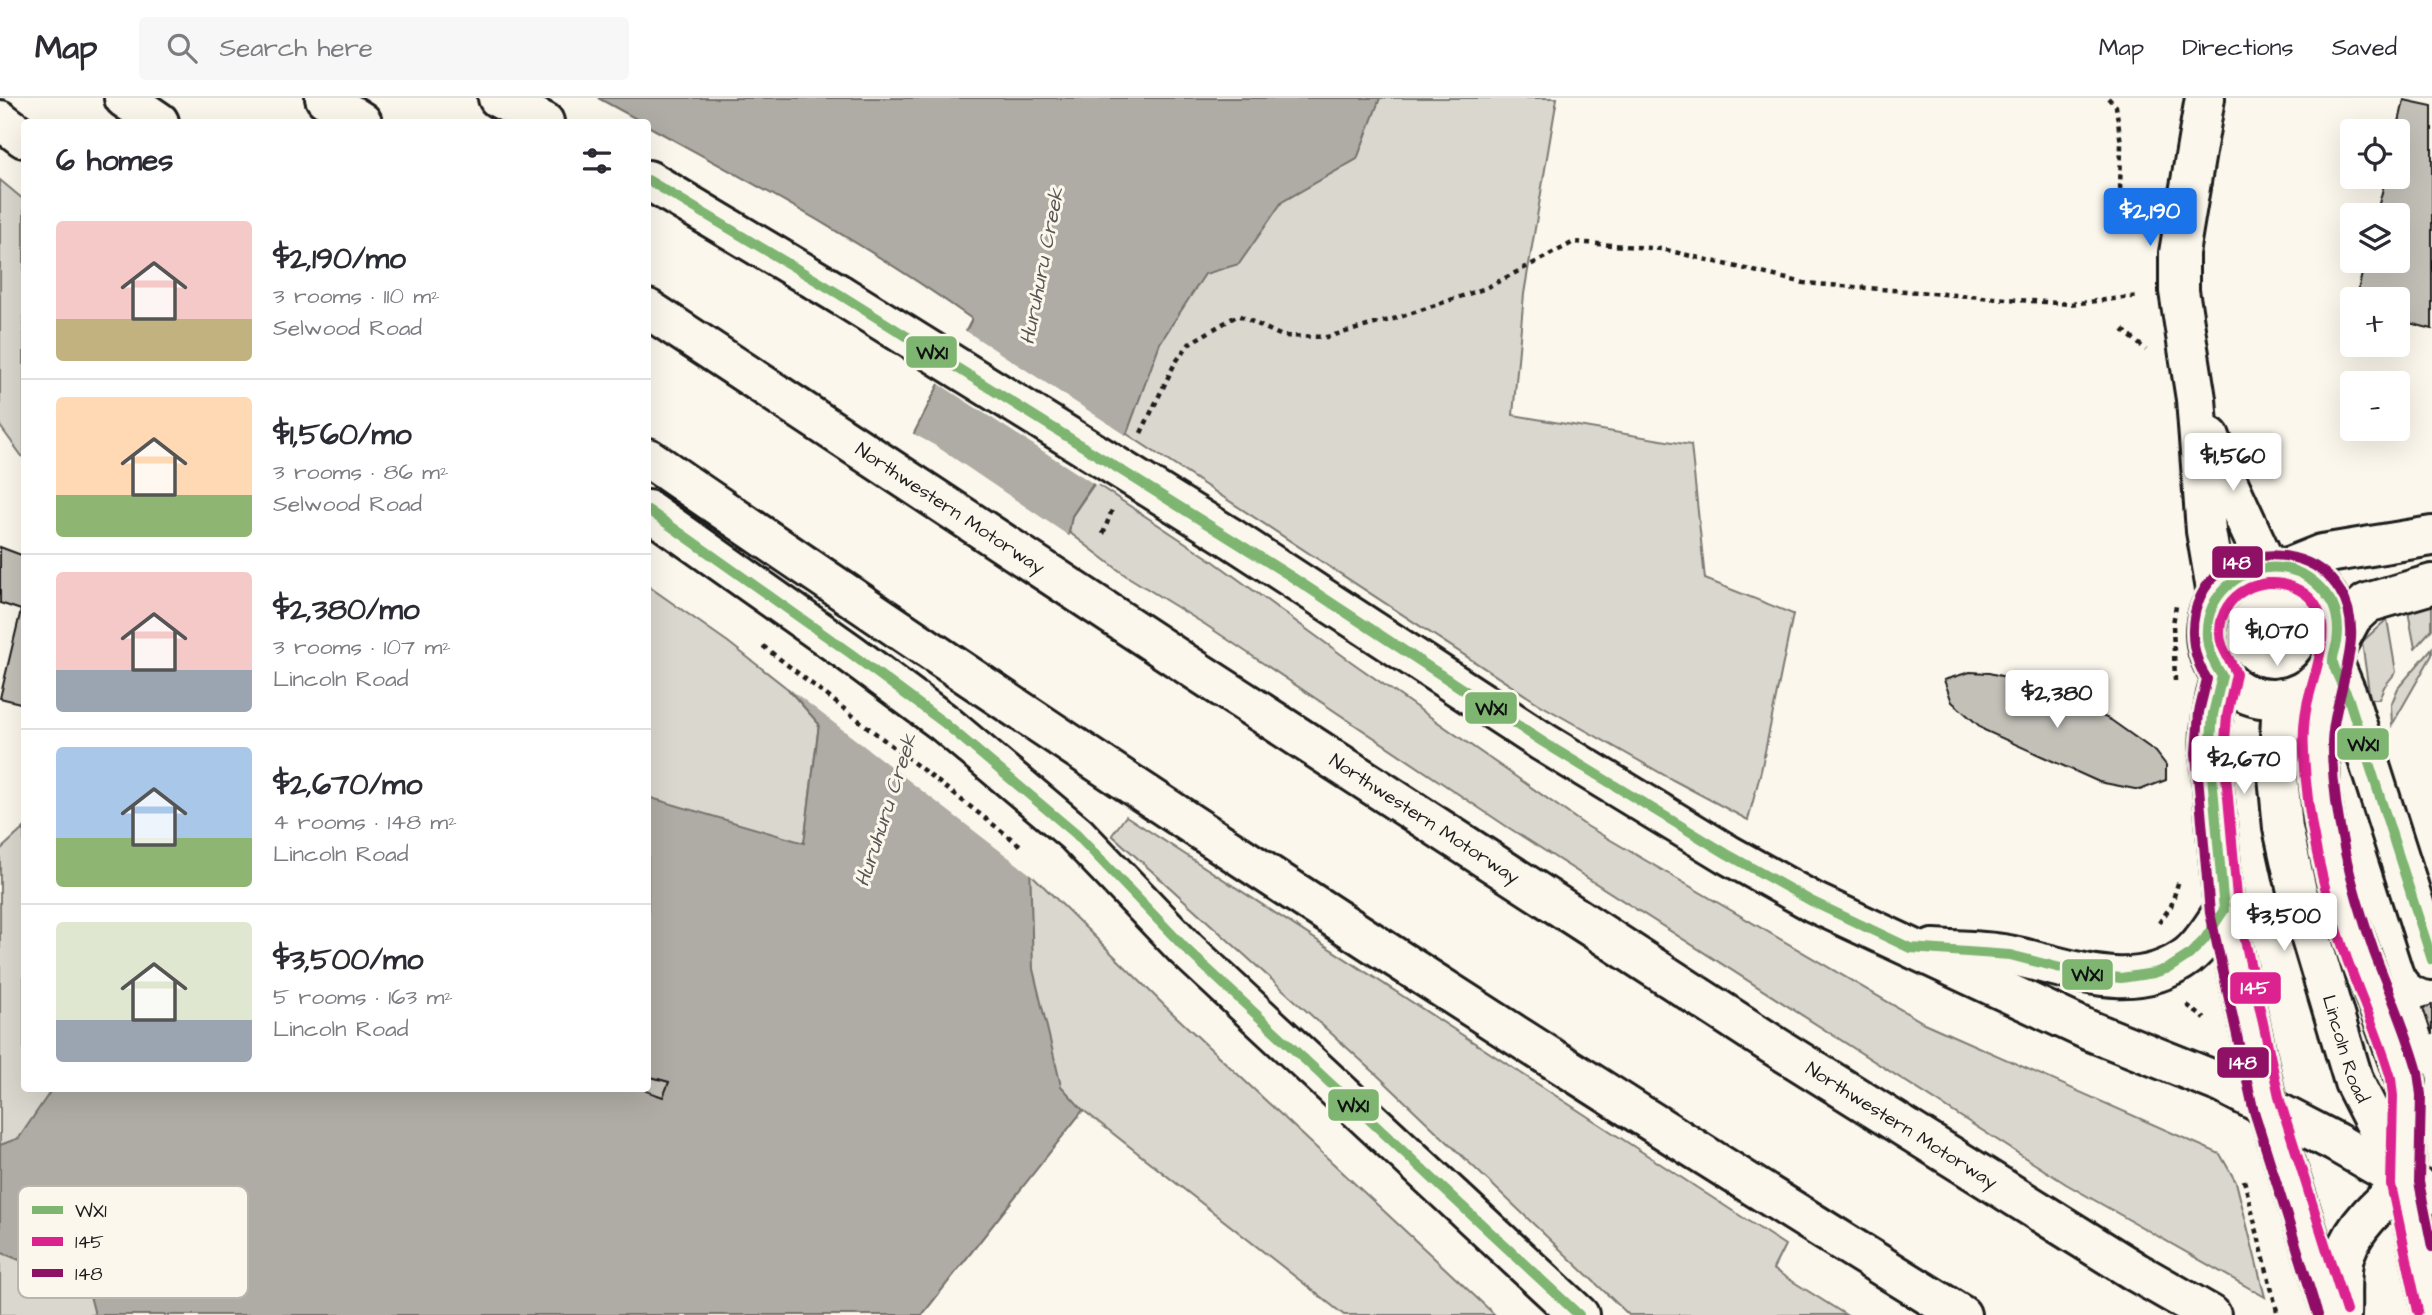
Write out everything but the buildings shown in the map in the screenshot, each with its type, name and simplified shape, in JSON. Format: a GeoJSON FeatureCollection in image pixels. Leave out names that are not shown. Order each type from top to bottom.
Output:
{"type":"FeatureCollection","features":[{"type":"Feature","properties":{"kind":"main road"},"geometry":{"type":"LineString","coordinates":[[123,98],[148,119]]}},
{"type":"Feature","properties":{"kind":"main road"},"geometry":{"type":"LineString","coordinates":[[123,98],[154,119]]}},
{"type":"Feature","properties":{"kind":"main road"},"geometry":{"type":"LineString","coordinates":[[325,98],[357,119]]}},
{"type":"Feature","properties":{"kind":"main road"},"geometry":{"type":"LineString","coordinates":[[498,98],[538,119]]}},
{"type":"Feature","properties":{"kind":"main road"},"geometry":{"type":"LineString","coordinates":[[2205,98],[2180,242],[2179,291],[2196,399],[2206,531],[2217,595]]}},
{"type":"Feature","properties":{"kind":"main road"},"geometry":{"type":"LineString","coordinates":[[0,120],[21,136]]}},
{"type":"Feature","properties":{"kind":"main road"},"geometry":{"type":"LineString","coordinates":[[651,182],[839,293],[1231,538],[1543,742],[1727,854],[1813,902],[1910,948],[2088,1030],[2221,1083],[2267,1105],[2418,1188]]}},
{"type":"Feature","properties":{"kind":"main road","name":"Northwestern Motorway"},"geometry":{"type":"LineString","coordinates":[[651,311],[1182,662],[1773,1045],[2136,1272],[2211,1315]]}},
{"type":"Feature","properties":{"kind":"main road"},"geometry":{"type":"LineString","coordinates":[[2196,399],[2220,466],[2277,567],[2303,574],[2318,585],[2330,600],[2337,618],[2335,652],[2318,726],[2320,791],[2328,845],[2341,900],[2406,1082],[2418,1188]]}},
{"type":"Feature","properties":{"kind":"main road"},"geometry":{"type":"LineString","coordinates":[[651,460],[1113,773],[1665,1132],[1961,1315]]}},
{"type":"Feature","properties":{"kind":"main road"},"geometry":{"type":"LineString","coordinates":[[651,512],[943,722],[1076,834],[1186,949],[1578,1315]]}},
{"type":"Feature","properties":{"kind":"main road"},"geometry":{"type":"LineString","coordinates":[[2432,536],[2322,554],[2277,567],[2248,571],[2231,580],[2217,595],[2209,613],[2206,638],[2211,658],[2222,676],[2234,687],[2251,695],[2282,698],[2309,687],[2325,673],[2352,617],[2367,603],[2432,584]]}},
{"type":"Feature","properties":{"kind":"main road"},"geometry":{"type":"LineString","coordinates":[[2335,652],[2432,960]]}},
{"type":"Feature","properties":{"kind":"main road"},"geometry":{"type":"LineString","coordinates":[[2222,676],[2210,731],[2210,753],[2224,910],[2267,1105],[2333,1315]]}},
{"type":"Feature","properties":{"kind":"main road","name":"Lincoln Road"},"geometry":{"type":"LineString","coordinates":[[2282,698],[2278,776],[2283,828],[2297,891],[2354,1082],[2418,1188],[2432,1308]]}},
{"type":"Feature","properties":{"kind":"main road"},"geometry":{"type":"LineString","coordinates":[[1910,948],[2010,955],[2084,974],[2121,978],[2169,968],[2189,955],[2204,940],[2224,910]]}},
{"type":"Feature","properties":{"kind":"main road"},"geometry":{"type":"LineString","coordinates":[[2341,1315],[2345,1254],[2358,1229],[2380,1204],[2418,1188]]}},
{"type":"Feature","properties":{"kind":"path"},"geometry":{"type":"LineString","coordinates":[[2108,98],[2116,106],[2120,144],[2120,195],[2128,197]]}},
{"type":"Feature","properties":{"kind":"path"},"geometry":{"type":"LineString","coordinates":[[1140,436],[1175,363],[1190,343],[1238,314],[1282,336],[1327,337],[1397,318],[1486,288],[1574,242],[1662,249],[1804,283],[2070,304],[2179,291]]}},
{"type":"Feature","properties":{"kind":"path"},"geometry":{"type":"LineString","coordinates":[[2123,330],[2146,350],[2151,361]]}},
{"type":"Feature","properties":{"kind":"path"},"geometry":{"type":"LineString","coordinates":[[1103,534],[1112,509]]}},
{"type":"Feature","properties":{"kind":"path"},"geometry":{"type":"LineString","coordinates":[[2176,689],[2174,624],[2177,599]]}},
{"type":"Feature","properties":{"kind":"path"},"geometry":{"type":"LineString","coordinates":[[760,644],[1031,854]]}},
{"type":"Feature","properties":{"kind":"path"},"geometry":{"type":"LineString","coordinates":[[2153,931],[2171,906],[2181,873]]}},
{"type":"Feature","properties":{"kind":"path"},"geometry":{"type":"LineString","coordinates":[[2184,1003],[2204,1017],[2208,1024]]}},
{"type":"Feature","properties":{"kind":"path"},"geometry":{"type":"LineString","coordinates":[[2242,1171],[2278,1315]]}},
{"type":"Feature","properties":{"kind":"shaded area"},"geometry":{"type":"Polygon","coordinates":[[[1101,98],[1557,98],[1524,294],[1513,415],[1691,445],[1705,579],[1793,614],[1761,771],[1748,820],[1539,704],[1127,434],[1084,356],[1101,98]]]}},
{"type":"Feature","properties":{"kind":"shaded area"},"geometry":{"type":"Polygon","coordinates":[[[0,180],[21,198],[21,455],[0,426],[0,180]]]}},
{"type":"Feature","properties":{"kind":"shaded area"},"geometry":{"type":"Polygon","coordinates":[[[1095,483],[1213,561],[1353,663],[1585,825],[1924,1023],[2220,1154],[2236,1182],[2265,1297],[2066,1184],[1506,826],[1206,625],[1125,575],[1069,532],[1072,516],[1095,483]]]}},
{"type":"Feature","properties":{"kind":"shaded area"},"geometry":{"type":"Polygon","coordinates":[[[651,588],[728,642],[788,689],[819,724],[804,844],[549,1315],[0,1315],[0,850],[21,831],[21,1092],[651,1092],[651,588]]]}},
{"type":"Feature","properties":{"kind":"shaded area"},"geometry":{"type":"Polygon","coordinates":[[[2432,598],[2432,629],[2415,648],[2407,606],[2432,598]]]}},
{"type":"Feature","properties":{"kind":"shaded area"},"geometry":{"type":"Polygon","coordinates":[[[2387,619],[2396,672],[2384,687],[2379,699],[2370,699],[2362,642],[2387,619]]]}},
{"type":"Feature","properties":{"kind":"shaded area"},"geometry":{"type":"Polygon","coordinates":[[[2432,648],[2432,655],[2392,725],[2391,705],[2398,688],[2432,648]]]}},
{"type":"Feature","properties":{"kind":"shaded area"},"geometry":{"type":"Polygon","coordinates":[[[1126,816],[1785,1245],[1773,1269],[1846,1315],[1629,1315],[1375,1073],[1112,835],[1126,816]]]}},
{"type":"Feature","properties":{"kind":"shaded area"},"geometry":{"type":"Polygon","coordinates":[[[1030,873],[1167,1008],[1495,1315],[1344,1315],[1083,1110],[922,1315],[690,1315],[1030,873]]]}},
{"type":"Feature","properties":{"kind":"water","name":"Huruhuru Creek"},"geometry":{"type":"Polygon","coordinates":[[[598,98],[1380,98],[1357,159],[1282,202],[1239,264],[1205,274],[1160,343],[1127,433],[1072,516],[1027,753],[1033,969],[1061,1086],[1083,1110],[922,1315],[95,1315],[91,1298],[248,1298],[248,1186],[18,1186],[18,1259],[0,1252],[0,1145],[19,1138],[50,1092],[651,1092],[651,798],[804,843],[819,724],[788,689],[849,561],[972,319],[853,241],[651,128],[651,119],[636,119],[598,98]]]}},
{"type":"Feature","properties":{"kind":"pier"},"geometry":{"type":"Polygon","coordinates":[[[963,329],[1129,437],[1097,486],[936,382],[963,329]]]}},
{"type":"Feature","properties":{"kind":"pier"},"geometry":{"type":"Polygon","coordinates":[[[910,432],[936,446],[1072,538],[1034,749],[1030,754],[1034,877],[786,686],[910,432]]]}},
{"type":"Feature","properties":{"kind":"transit line","name":"WX1"},"geometry":{"type":"LineString","coordinates":[[651,182],[839,294],[1292,577],[1543,742],[1727,854],[1813,902],[1910,948],[2010,955],[2084,974],[2121,978],[2169,968],[2189,955],[2204,940],[2224,910],[2210,753],[2213,714],[2222,676],[2209,646],[2208,619],[2218,596],[2236,579],[2259,569],[2284,568],[2309,578],[2330,600],[2335,610],[2338,632],[2333,663],[2348,697],[2432,960]]}},
{"type":"Feature","properties":{"kind":"transit line","name":"WX1"},"geometry":{"type":"LineString","coordinates":[[651,512],[943,722],[1076,834],[1186,949],[1579,1315]]}},
{"type":"Feature","properties":{"kind":"transit line","name":"148"},"geometry":{"type":"LineString","coordinates":[[2318,1315],[2253,1108],[2210,913],[2196,753],[2199,712],[2207,679],[2194,647],[2193,630],[2200,597],[2209,582],[2221,571],[2251,558],[2280,556],[2307,562],[2331,579],[2348,609],[2350,648],[2333,731],[2336,803],[2358,903],[2418,1072],[2421,1095],[2419,1182],[2432,1247]]}},
{"type":"Feature","properties":{"kind":"transit line","name":"145"},"geometry":{"type":"LineString","coordinates":[[2346,1311],[2280,1101],[2238,908],[2224,753],[2227,716],[2236,674],[2223,648],[2220,631],[2227,606],[2235,597],[2257,585],[2269,583],[2293,587],[2309,597],[2318,609],[2322,624],[2320,657],[2307,705],[2304,728],[2309,805],[2331,908],[2391,1078],[2391,1185],[2418,1311]]}}]}
